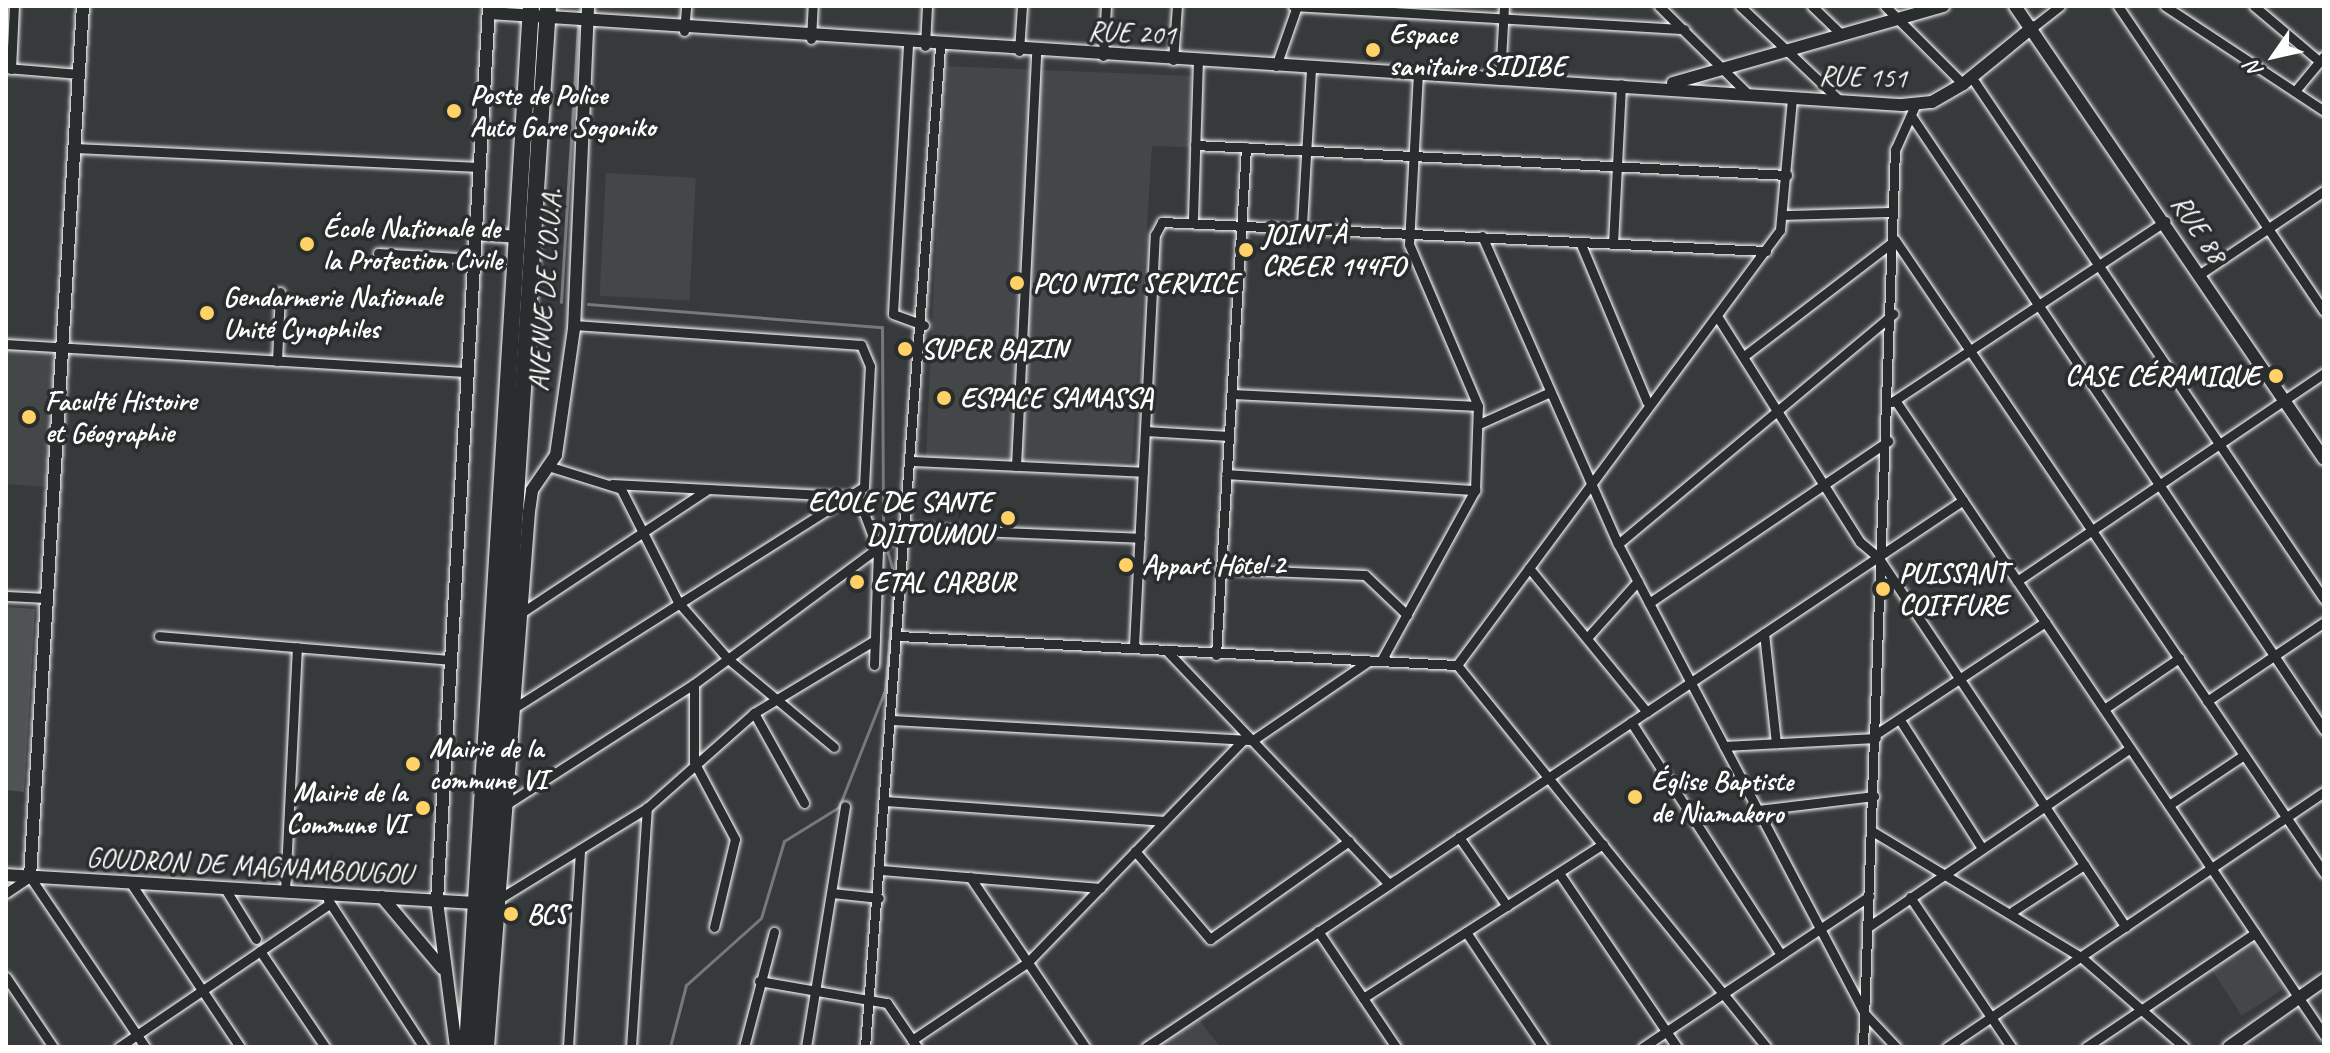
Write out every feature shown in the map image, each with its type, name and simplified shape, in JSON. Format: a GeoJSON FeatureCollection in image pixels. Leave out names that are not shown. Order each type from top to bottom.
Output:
{"type":"FeatureCollection","features":[{"type":"Feature","properties":{"kind":"highway","name":"AVENUE DE L'O.U.A."},"geometry":{"type":"LineString","coordinates":[[467,1047],[488,902],[515,237],[539,13]]}},
{"type":"Feature","properties":{"kind":"highway","name":"AVENUE DE L'O.U.A."},"geometry":{"type":"LineString","coordinates":[[480,1047],[539,13]]}},
{"type":"Feature","properties":{"kind":"street"},"geometry":{"type":"LineString","coordinates":[[14,6],[8,68],[79,74]]}},
{"type":"Feature","properties":{"kind":"street"},"geometry":{"type":"LineString","coordinates":[[83,6],[30,877],[145,1047]]}},
{"type":"Feature","properties":{"kind":"street","name":"AVENUE DE L'O.U.A."},"geometry":{"type":"LineString","coordinates":[[488,1047],[488,902],[507,804],[532,490],[551,467],[575,325],[588,6]]}},
{"type":"Feature","properties":{"kind":"street"},"geometry":{"type":"LineString","coordinates":[[684,31],[686,6]]}},
{"type":"Feature","properties":{"kind":"street"},"geometry":{"type":"LineString","coordinates":[[811,39],[813,6]]}},
{"type":"Feature","properties":{"kind":"street"},"geometry":{"type":"LineString","coordinates":[[925,46],[927,6]]}},
{"type":"Feature","properties":{"kind":"street"},"geometry":{"type":"LineString","coordinates":[[1019,52],[1022,6]]}},
{"type":"Feature","properties":{"kind":"street"},"geometry":{"type":"LineString","coordinates":[[1103,56],[1106,6]]}},
{"type":"Feature","properties":{"kind":"street"},"geometry":{"type":"LineString","coordinates":[[1173,60],[1177,6]]}},
{"type":"Feature","properties":{"kind":"street"},"geometry":{"type":"LineString","coordinates":[[1276,66],[1295,6],[1684,29]]}},
{"type":"Feature","properties":{"kind":"street"},"geometry":{"type":"LineString","coordinates":[[1500,78],[1504,6]]}},
{"type":"Feature","properties":{"kind":"street"},"geometry":{"type":"LineString","coordinates":[[1659,6],[1750,96]]}},
{"type":"Feature","properties":{"kind":"street"},"geometry":{"type":"LineString","coordinates":[[1740,6],[1840,101]]}},
{"type":"Feature","properties":{"kind":"street"},"geometry":{"type":"LineString","coordinates":[[1812,6],[1842,35]]}},
{"type":"Feature","properties":{"kind":"street"},"geometry":{"type":"LineString","coordinates":[[1885,6],[1968,81],[2099,266],[2324,599]]}},
{"type":"Feature","properties":{"kind":"street"},"geometry":{"type":"LineString","coordinates":[[1668,85],[1943,6]]}},
{"type":"Feature","properties":{"kind":"street","name":"RUE 88"},"geometry":{"type":"LineString","coordinates":[[2015,6],[2033,27],[2324,459]]}},
{"type":"Feature","properties":{"kind":"street"},"geometry":{"type":"LineString","coordinates":[[2033,27],[2060,6]]}},
{"type":"Feature","properties":{"kind":"street"},"geometry":{"type":"LineString","coordinates":[[2118,6],[2324,311]]}},
{"type":"Feature","properties":{"kind":"street"},"geometry":{"type":"LineString","coordinates":[[2167,6],[2324,111]]}},
{"type":"Feature","properties":{"kind":"street"},"geometry":{"type":"LineString","coordinates":[[2254,6],[2321,58],[2295,91]]}},
{"type":"Feature","properties":{"kind":"street"},"geometry":{"type":"LineString","coordinates":[[456,1047],[437,901],[489,10]]}},
{"type":"Feature","properties":{"kind":"street","name":"RUE 201"},"geometry":{"type":"LineString","coordinates":[[489,10],[539,13],[587,25],[1019,52],[1668,85]]}},
{"type":"Feature","properties":{"kind":"street","name":"RUE 151"},"geometry":{"type":"LineString","coordinates":[[1668,85],[1750,96],[1916,103],[1968,81],[2033,27]]}},
{"type":"Feature","properties":{"kind":"street"},"geometry":{"type":"LineString","coordinates":[[908,45],[893,314],[924,325]]}},
{"type":"Feature","properties":{"kind":"street"},"geometry":{"type":"LineString","coordinates":[[865,1047],[899,636],[903,530],[924,325],[940,47]]}},
{"type":"Feature","properties":{"kind":"street"},"geometry":{"type":"LineString","coordinates":[[1016,466],[1036,52]]}},
{"type":"Feature","properties":{"kind":"street"},"geometry":{"type":"LineString","coordinates":[[1193,218],[1198,61]]}},
{"type":"Feature","properties":{"kind":"street"},"geometry":{"type":"LineString","coordinates":[[1302,225],[1311,68]]}},
{"type":"Feature","properties":{"kind":"street"},"geometry":{"type":"LineString","coordinates":[[1381,661],[1475,490],[1478,406],[1410,231],[1418,73]]}},
{"type":"Feature","properties":{"kind":"street"},"geometry":{"type":"LineString","coordinates":[[1613,244],[1621,84]]}},
{"type":"Feature","properties":{"kind":"street"},"geometry":{"type":"LineString","coordinates":[[1457,665],[1647,402],[1766,251],[1785,215],[1792,98]]}},
{"type":"Feature","properties":{"kind":"street"},"geometry":{"type":"LineString","coordinates":[[1863,1047],[1876,736],[1878,557],[1893,403],[1893,212],[1897,133],[1912,117],[1916,103]]}},
{"type":"Feature","properties":{"kind":"street"},"geometry":{"type":"LineString","coordinates":[[1912,117],[2324,730]]}},
{"type":"Feature","properties":{"kind":"street"},"geometry":{"type":"LineString","coordinates":[[1195,145],[1787,175]]}},
{"type":"Feature","properties":{"kind":"street"},"geometry":{"type":"LineString","coordinates":[[1216,655],[1246,147]]}},
{"type":"Feature","properties":{"kind":"street"},"geometry":{"type":"LineString","coordinates":[[74,148],[480,167]]}},
{"type":"Feature","properties":{"kind":"street"},"geometry":{"type":"LineString","coordinates":[[2200,274],[2324,191]]}},
{"type":"Feature","properties":{"kind":"street"},"geometry":{"type":"LineString","coordinates":[[1785,215],[1893,212]]}},
{"type":"Feature","properties":{"kind":"street"},"geometry":{"type":"LineString","coordinates":[[1134,646],[1155,235],[1162,222],[1193,218],[1766,251]]}},
{"type":"Feature","properties":{"kind":"street"},"geometry":{"type":"LineString","coordinates":[[1893,403],[2165,221]]}},
{"type":"Feature","properties":{"kind":"street"},"geometry":{"type":"LineString","coordinates":[[476,234],[515,237]]}},
{"type":"Feature","properties":{"kind":"street"},"geometry":{"type":"LineString","coordinates":[[1482,236],[1588,484],[1618,544],[1865,1014],[1896,1047]]}},
{"type":"Feature","properties":{"kind":"street"},"geometry":{"type":"LineString","coordinates":[[1895,240],[2324,873]]}},
{"type":"Feature","properties":{"kind":"street"},"geometry":{"type":"LineString","coordinates":[[1744,356],[1895,240]]}},
{"type":"Feature","properties":{"kind":"street"},"geometry":{"type":"LineString","coordinates":[[1580,242],[1647,402]]}},
{"type":"Feature","properties":{"kind":"street"},"geometry":{"type":"LineString","coordinates":[[378,253],[474,259]]}},
{"type":"Feature","properties":{"kind":"street"},"geometry":{"type":"LineString","coordinates":[[277,361],[280,292]]}},
{"type":"Feature","properties":{"kind":"street"},"geometry":{"type":"LineString","coordinates":[[1618,544],[1893,314]]}},
{"type":"Feature","properties":{"kind":"street"},"geometry":{"type":"LineString","coordinates":[[1717,316],[1828,482],[1860,542],[1878,557],[2126,927]]}},
{"type":"Feature","properties":{"kind":"street"},"geometry":{"type":"LineString","coordinates":[[575,325],[861,345],[870,366],[871,404],[858,497],[878,550],[874,665]]}},
{"type":"Feature","properties":{"kind":"street"},"geometry":{"type":"LineString","coordinates":[[6,344],[468,372]]}},
{"type":"Feature","properties":{"kind":"street"},"geometry":{"type":"LineString","coordinates":[[2017,581],[2324,373]]}},
{"type":"Feature","properties":{"kind":"street"},"geometry":{"type":"LineString","coordinates":[[1479,424],[1548,393]]}},
{"type":"Feature","properties":{"kind":"street"},"geometry":{"type":"LineString","coordinates":[[1232,394],[1478,406]]}},
{"type":"Feature","properties":{"kind":"street"},"geometry":{"type":"LineString","coordinates":[[1893,403],[1963,500],[2324,1035]]}},
{"type":"Feature","properties":{"kind":"street"},"geometry":{"type":"LineString","coordinates":[[1145,431],[1229,436]]}},
{"type":"Feature","properties":{"kind":"street"},"geometry":{"type":"LineString","coordinates":[[1649,603],[1888,441]]}},
{"type":"Feature","properties":{"kind":"street"},"geometry":{"type":"LineString","coordinates":[[912,461],[1143,472]]}},
{"type":"Feature","properties":{"kind":"street"},"geometry":{"type":"LineString","coordinates":[[551,467],[612,484],[858,497]]}},
{"type":"Feature","properties":{"kind":"street"},"geometry":{"type":"LineString","coordinates":[[1226,474],[1475,490]]}},
{"type":"Feature","properties":{"kind":"street"},"geometry":{"type":"LineString","coordinates":[[612,484],[647,536],[678,602],[727,658],[778,696],[834,747]]}},
{"type":"Feature","properties":{"kind":"street"},"geometry":{"type":"LineString","coordinates":[[521,613],[647,536],[708,489]]}},
{"type":"Feature","properties":{"kind":"street"},"geometry":{"type":"LineString","coordinates":[[514,708],[678,602],[858,497]]}},
{"type":"Feature","properties":{"kind":"street"},"geometry":{"type":"LineString","coordinates":[[1146,1047],[1963,500]]}},
{"type":"Feature","properties":{"kind":"street"},"geometry":{"type":"LineString","coordinates":[[507,804],[694,684],[903,530],[1140,538]]}},
{"type":"Feature","properties":{"kind":"street"},"geometry":{"type":"LineString","coordinates":[[1529,568],[1647,712]]}},
{"type":"Feature","properties":{"kind":"street"},"geometry":{"type":"LineString","coordinates":[[1220,569],[1365,575],[1407,615]]}},
{"type":"Feature","properties":{"kind":"street"},"geometry":{"type":"LineString","coordinates":[[1587,638],[1638,581]]}},
{"type":"Feature","properties":{"kind":"street"},"geometry":{"type":"LineString","coordinates":[[6,596],[47,598]]}},
{"type":"Feature","properties":{"kind":"street"},"geometry":{"type":"LineString","coordinates":[[1724,746],[1876,736],[2045,622]]}},
{"type":"Feature","properties":{"kind":"street"},"geometry":{"type":"LineString","coordinates":[[2207,701],[2324,622]]}},
{"type":"Feature","properties":{"kind":"street"},"geometry":{"type":"LineString","coordinates":[[1764,633],[1776,743]]}},
{"type":"Feature","properties":{"kind":"street"},"geometry":{"type":"LineString","coordinates":[[159,636],[451,660]]}},
{"type":"Feature","properties":{"kind":"street"},"geometry":{"type":"LineString","coordinates":[[899,636],[1134,646],[1216,655],[1457,665],[1766,1047]]}},
{"type":"Feature","properties":{"kind":"street"},"geometry":{"type":"LineString","coordinates":[[488,902],[580,852],[647,808],[694,762],[754,713],[875,640]]}},
{"type":"Feature","properties":{"kind":"street"},"geometry":{"type":"LineString","coordinates":[[285,891],[297,647]]}},
{"type":"Feature","properties":{"kind":"street"},"geometry":{"type":"LineString","coordinates":[[1166,650],[1248,740],[1389,884]]}},
{"type":"Feature","properties":{"kind":"street"},"geometry":{"type":"LineString","coordinates":[[2104,709],[2179,658]]}},
{"type":"Feature","properties":{"kind":"street"},"geometry":{"type":"LineString","coordinates":[[759,981],[887,1003],[915,1044],[1028,962],[1164,821],[1248,740],[1369,661]]}},
{"type":"Feature","properties":{"kind":"street"},"geometry":{"type":"LineString","coordinates":[[694,684],[694,762],[735,839],[714,927]]}},
{"type":"Feature","properties":{"kind":"street"},"geometry":{"type":"LineString","coordinates":[[754,713],[804,803]]}},
{"type":"Feature","properties":{"kind":"street"},"geometry":{"type":"LineString","coordinates":[[892,720],[1248,740]]}},
{"type":"Feature","properties":{"kind":"street"},"geometry":{"type":"LineString","coordinates":[[1900,720],[1982,848]]}},
{"type":"Feature","properties":{"kind":"street"},"geometry":{"type":"LineString","coordinates":[[1631,722],[1781,955]]}},
{"type":"Feature","properties":{"kind":"street"},"geometry":{"type":"LineString","coordinates":[[1868,927],[2130,748]]}},
{"type":"Feature","properties":{"kind":"street"},"geometry":{"type":"LineString","coordinates":[[2169,805],[2244,755]]}},
{"type":"Feature","properties":{"kind":"street"},"geometry":{"type":"LineString","coordinates":[[1947,1047],[2324,792]]}},
{"type":"Feature","properties":{"kind":"street"},"geometry":{"type":"LineString","coordinates":[[1758,810],[1874,796]]}},
{"type":"Feature","properties":{"kind":"street"},"geometry":{"type":"LineString","coordinates":[[886,801],[1164,821]]}},
{"type":"Feature","properties":{"kind":"street"},"geometry":{"type":"LineString","coordinates":[[806,1047],[845,806]]}},
{"type":"Feature","properties":{"kind":"street"},"geometry":{"type":"LineString","coordinates":[[631,1047],[647,808]]}},
{"type":"Feature","properties":{"kind":"street"},"geometry":{"type":"LineString","coordinates":[[1872,831],[1948,871],[2081,957],[2184,1047]]}},
{"type":"Feature","properties":{"kind":"street"},"geometry":{"type":"LineString","coordinates":[[1459,837],[1507,906]]}},
{"type":"Feature","properties":{"kind":"street"},"geometry":{"type":"LineString","coordinates":[[1135,851],[1210,939],[1349,841]]}},
{"type":"Feature","properties":{"kind":"street"},"geometry":{"type":"LineString","coordinates":[[1363,998],[1603,844]]}},
{"type":"Feature","properties":{"kind":"street"},"geometry":{"type":"LineString","coordinates":[[568,1047],[580,852]]}},
{"type":"Feature","properties":{"kind":"street"},"geometry":{"type":"LineString","coordinates":[[2013,911],[2084,865]]}},
{"type":"Feature","properties":{"kind":"street"},"geometry":{"type":"LineString","coordinates":[[881,870],[1100,888]]}},
{"type":"Feature","properties":{"kind":"street"},"geometry":{"type":"LineString","coordinates":[[1559,873],[1677,1047]]}},
{"type":"Feature","properties":{"kind":"street","name":"GOUDRON DE MAGNAMBOUGOU"},"geometry":{"type":"LineString","coordinates":[[6,875],[285,891],[328,899],[382,897],[488,902]]}},
{"type":"Feature","properties":{"kind":"street"},"geometry":{"type":"LineString","coordinates":[[6,893],[30,877]]}},
{"type":"Feature","properties":{"kind":"street"},"geometry":{"type":"LineString","coordinates":[[970,877],[1085,1047]]}},
{"type":"Feature","properties":{"kind":"street"},"geometry":{"type":"LineString","coordinates":[[130,882],[240,1047]]}},
{"type":"Feature","properties":{"kind":"street"},"geometry":{"type":"LineString","coordinates":[[224,887],[256,939]]}},
{"type":"Feature","properties":{"kind":"street"},"geometry":{"type":"LineString","coordinates":[[832,893],[879,898]]}},
{"type":"Feature","properties":{"kind":"street"},"geometry":{"type":"LineString","coordinates":[[1643,1047],[1869,896]]}},
{"type":"Feature","properties":{"kind":"street"},"geometry":{"type":"LineString","coordinates":[[382,897],[446,974]]}},
{"type":"Feature","properties":{"kind":"street"},"geometry":{"type":"LineString","coordinates":[[1910,897],[2011,1047]]}},
{"type":"Feature","properties":{"kind":"street"},"geometry":{"type":"LineString","coordinates":[[119,1047],[260,951],[328,899],[424,1047]]}},
{"type":"Feature","properties":{"kind":"street"},"geometry":{"type":"LineString","coordinates":[[1318,931],[1396,1047]]}},
{"type":"Feature","properties":{"kind":"street"},"geometry":{"type":"LineString","coordinates":[[744,1047],[774,932]]}},
{"type":"Feature","properties":{"kind":"street"},"geometry":{"type":"LineString","coordinates":[[1466,932],[1543,1047]]}},
{"type":"Feature","properties":{"kind":"street"},"geometry":{"type":"LineString","coordinates":[[2086,1047],[2102,1042],[2140,1010],[2255,933]]}},
{"type":"Feature","properties":{"kind":"street"},"geometry":{"type":"LineString","coordinates":[[260,951],[325,1047]]}},
{"type":"Feature","properties":{"kind":"street"},"geometry":{"type":"LineString","coordinates":[[6,977],[53,1047]]}},
{"type":"Feature","properties":{"kind":"street"},"geometry":{"type":"LineString","coordinates":[[2229,1047],[2324,980]]}},
{"type":"Feature","properties":{"kind":"shaded area"},"geometry":{"type":"Polygon","coordinates":[[[944,66],[1191,76],[1189,147],[1152,146],[1132,462],[926,458],[944,66]]]}},
{"type":"Feature","properties":{"kind":"shaded area"},"geometry":{"type":"Polygon","coordinates":[[[606,173],[696,178],[689,301],[600,296],[606,173]]]}},
{"type":"Feature","properties":{"kind":"shaded area","name":"Faculté Histoire et Géographie"},"geometry":{"type":"Polygon","coordinates":[[[6,349],[56,351],[47,487],[6,484],[6,349]]]}},
{"type":"Feature","properties":{"kind":"shaded area"},"geometry":{"type":"Polygon","coordinates":[[[6,607],[35,609],[24,792],[6,790],[6,607]]]}},
{"type":"Feature","properties":{"kind":"shaded area"},"geometry":{"type":"Polygon","coordinates":[[[2254,941],[2284,988],[2242,1016],[2211,969],[2254,941]]]}},
{"type":"Feature","properties":{"kind":"shaded area"},"geometry":{"type":"Polygon","coordinates":[[[1196,1016],[1220,1047],[1154,1047],[1160,1043],[1196,1016]]]}},
{"type":"Feature","properties":{"kind":"waterway"},"geometry":{"type":"LineString","coordinates":[[561,302],[578,22]]}},
{"type":"Feature","properties":{"kind":"waterway"},"geometry":{"type":"LineString","coordinates":[[588,304],[882,327],[883,535],[895,579],[885,690],[839,807],[784,841],[761,918],[686,985],[670,1047]]}},
{"type":"Feature","properties":{"kind":"place","name":"Espace sanitaire SIDIBE"},"geometry":{"type":"Point","coordinates":[1373,50]}},
{"type":"Feature","properties":{"kind":"place","name":"Poste de Police Auto Gare Sogoniko"},"geometry":{"type":"Point","coordinates":[454,111]}},
{"type":"Feature","properties":{"kind":"place","name":"École Nationale de la Protection Civile"},"geometry":{"type":"Point","coordinates":[307,244]}},
{"type":"Feature","properties":{"kind":"place","name":"JOINT À CREER 144FO"},"geometry":{"type":"Point","coordinates":[1246,250]}},
{"type":"Feature","properties":{"kind":"place","name":"PCO NTIC SERVICE"},"geometry":{"type":"Point","coordinates":[1017,283]}},
{"type":"Feature","properties":{"kind":"place","name":"Gendarmerie Nationale Unité Cynophiles"},"geometry":{"type":"Point","coordinates":[207,313]}},
{"type":"Feature","properties":{"kind":"place","name":"SUPER BAZIN"},"geometry":{"type":"Point","coordinates":[905,349]}},
{"type":"Feature","properties":{"kind":"place","name":"CASE CÉRAMIQUE"},"geometry":{"type":"Point","coordinates":[2276,376]}},
{"type":"Feature","properties":{"kind":"place","name":"ESPACE SAMASSA"},"geometry":{"type":"Point","coordinates":[944,398]}},
{"type":"Feature","properties":{"kind":"place","name":"Faculté Histoire et Géographie"},"geometry":{"type":"Point","coordinates":[29,417]}},
{"type":"Feature","properties":{"kind":"place","name":"ECOLE DE SANTE DJITOUMOU"},"geometry":{"type":"Point","coordinates":[1008,518]}},
{"type":"Feature","properties":{"kind":"place","name":"Appart Hôtel 2"},"geometry":{"type":"Point","coordinates":[1126,565]}},
{"type":"Feature","properties":{"kind":"place","name":"ETAL CARBUR"},"geometry":{"type":"Point","coordinates":[857,582]}},
{"type":"Feature","properties":{"kind":"place","name":"PUISSANT COIFFURE"},"geometry":{"type":"Point","coordinates":[1883,589]}},
{"type":"Feature","properties":{"kind":"place","name":"Mairie de la commune VI"},"geometry":{"type":"Point","coordinates":[413,764]}},
{"type":"Feature","properties":{"kind":"place","name":"Église Baptiste de Niamakoro"},"geometry":{"type":"Point","coordinates":[1635,797]}},
{"type":"Feature","properties":{"kind":"place","name":"Mairie de la Commune VI"},"geometry":{"type":"Point","coordinates":[423,808]}},
{"type":"Feature","properties":{"kind":"place","name":"BCS"},"geometry":{"type":"Point","coordinates":[511,914]}}]}
